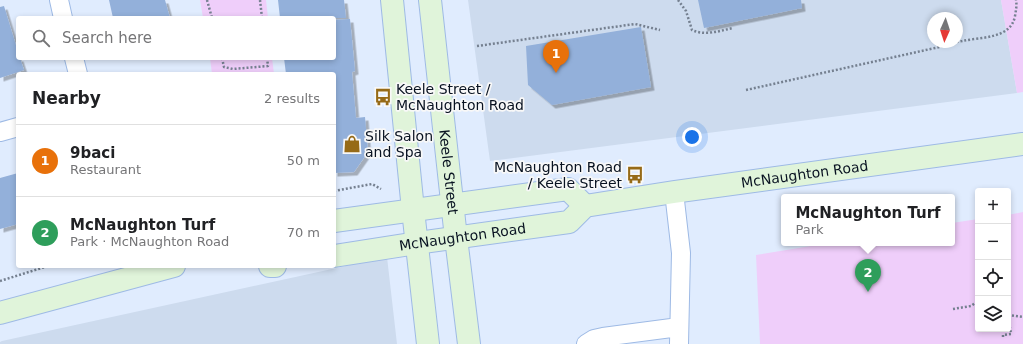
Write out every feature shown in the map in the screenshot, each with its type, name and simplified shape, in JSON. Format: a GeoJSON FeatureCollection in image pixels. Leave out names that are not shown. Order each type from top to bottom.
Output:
{"type":"FeatureCollection","features":[{"type":"Feature","properties":{"kind":"street"},"geometry":{"type":"LineString","coordinates":[[59,0],[63,16]]}},
{"type":"Feature","properties":{"kind":"street"},"geometry":{"type":"LineString","coordinates":[[392,0],[428,344]]}},
{"type":"Feature","properties":{"kind":"street","name":"Keele Street"},"geometry":{"type":"LineString","coordinates":[[430,0],[469,344]]}},
{"type":"Feature","properties":{"kind":"street"},"geometry":{"type":"LineString","coordinates":[[74,60],[78,72]]}},
{"type":"Feature","properties":{"kind":"street"},"geometry":{"type":"LineString","coordinates":[[0,132],[16,128]]}},
{"type":"Feature","properties":{"kind":"street","name":"McNaughton Road"},"geometry":{"type":"LineString","coordinates":[[336,256],[569,222],[585,206],[674,192],[1023,144]]}},
{"type":"Feature","properties":{"kind":"street"},"geometry":{"type":"LineString","coordinates":[[336,221],[568,189],[585,206]]}},
{"type":"Feature","properties":{"kind":"street"},"geometry":{"type":"LineString","coordinates":[[586,344],[594,339],[603,337],[679,336],[681,252],[674,192]]}},
{"type":"Feature","properties":{"kind":"street"},"geometry":{"type":"LineString","coordinates":[[0,313],[167,268]]}},
{"type":"Feature","properties":{"kind":"path"},"geometry":{"type":"LineString","coordinates":[[207,0],[211,16]]}},
{"type":"Feature","properties":{"kind":"path"},"geometry":{"type":"LineString","coordinates":[[260,0],[262,16]]}},
{"type":"Feature","properties":{"kind":"path"},"geometry":{"type":"LineString","coordinates":[[678,0],[686,11],[692,30],[704,34],[733,28]]}},
{"type":"Feature","properties":{"kind":"path"},"geometry":{"type":"LineString","coordinates":[[746,90],[961,41],[996,35],[1005,31],[1014,22],[1017,5],[1016,0]]}},
{"type":"Feature","properties":{"kind":"path"},"geometry":{"type":"LineString","coordinates":[[477,46],[635,24],[660,30]]}},
{"type":"Feature","properties":{"kind":"path"},"geometry":{"type":"LineString","coordinates":[[222,60],[224,68],[233,69],[268,66],[267,60]]}},
{"type":"Feature","properties":{"kind":"path"},"geometry":{"type":"LineString","coordinates":[[336,191],[372,184],[381,189]]}},
{"type":"Feature","properties":{"kind":"path"},"geometry":{"type":"LineString","coordinates":[[0,281],[42,268]]}},
{"type":"Feature","properties":{"kind":"path"},"geometry":{"type":"LineString","coordinates":[[953,309],[972,306],[975,304]]}},
{"type":"Feature","properties":{"kind":"path"},"geometry":{"type":"LineString","coordinates":[[1011,315],[1023,317]]}},
{"type":"Feature","properties":{"kind":"path"},"geometry":{"type":"LineString","coordinates":[[1003,337],[1003,335],[1011,334],[1011,332]]}},
{"type":"Feature","properties":{"kind":"shaded area"},"geometry":{"type":"Polygon","coordinates":[[[200,0],[266,0],[268,16],[203,16],[200,0]]]}},
{"type":"Feature","properties":{"kind":"shaded area"},"geometry":{"type":"Polygon","coordinates":[[[468,0],[1001,0],[1017,93],[490,161],[468,0]]]}},
{"type":"Feature","properties":{"kind":"shaded area"},"geometry":{"type":"Polygon","coordinates":[[[1001,0],[1023,0],[1023,92],[1017,93],[1001,0]]]}},
{"type":"Feature","properties":{"kind":"shaded area"},"geometry":{"type":"Polygon","coordinates":[[[210,60],[272,60],[274,72],[212,72],[210,60]]]}},
{"type":"Feature","properties":{"kind":"shaded area"},"geometry":{"type":"Polygon","coordinates":[[[1023,212],[1023,344],[760,344],[756,255],[811,246],[955,246],[955,223],[975,219],[975,332],[1011,332],[1011,214],[1023,212]]]}},
{"type":"Feature","properties":{"kind":"shaded area"},"geometry":{"type":"Polygon","coordinates":[[[387,257],[397,344],[0,344],[2,341],[387,257]]]}},
{"type":"Feature","properties":{"kind":"building"},"geometry":{"type":"Polygon","coordinates":[[[109,0],[165,0],[169,16],[113,16],[109,0]]]}},
{"type":"Feature","properties":{"kind":"building"},"geometry":{"type":"Polygon","coordinates":[[[278,0],[344,0],[346,18],[336,18],[336,16],[280,16],[278,0]]]}},
{"type":"Feature","properties":{"kind":"building"},"geometry":{"type":"Polygon","coordinates":[[[698,0],[801,0],[802,8],[704,28],[698,0]]]}},
{"type":"Feature","properties":{"kind":"building"},"geometry":{"type":"Polygon","coordinates":[[[4,6],[16,45],[16,60],[21,60],[24,70],[0,78],[0,7],[4,6]]]}},
{"type":"Feature","properties":{"kind":"building"},"geometry":{"type":"Polygon","coordinates":[[[350,19],[355,71],[352,72],[356,118],[365,117],[368,152],[354,172],[336,173],[336,72],[286,72],[284,60],[336,60],[336,20],[350,19]]]}},
{"type":"Feature","properties":{"kind":"building"},"geometry":{"type":"Polygon","coordinates":[[[641,27],[651,87],[552,105],[528,85],[526,46],[641,27]]]}},
{"type":"Feature","properties":{"kind":"building"},"geometry":{"type":"Polygon","coordinates":[[[16,174],[16,225],[0,229],[0,178],[16,174]]]}},
{"type":"Feature","properties":{"kind":"place","name":"9baci"},"geometry":{"type":"Point","coordinates":[556,73]}},
{"type":"Feature","properties":{"kind":"place","name":"Keele Street / McNaughton Road"},"geometry":{"type":"Point","coordinates":[383,97]}},
{"type":"Feature","properties":{"kind":"place","name":"Silk Salon and Spa"},"geometry":{"type":"Point","coordinates":[352,144]}},
{"type":"Feature","properties":{"kind":"place","name":"McNaughton Road / Keele Street"},"geometry":{"type":"Point","coordinates":[635,175]}},
{"type":"Feature","properties":{"kind":"place","name":"McNaughton Turf"},"geometry":{"type":"Point","coordinates":[868,292]}}]}
